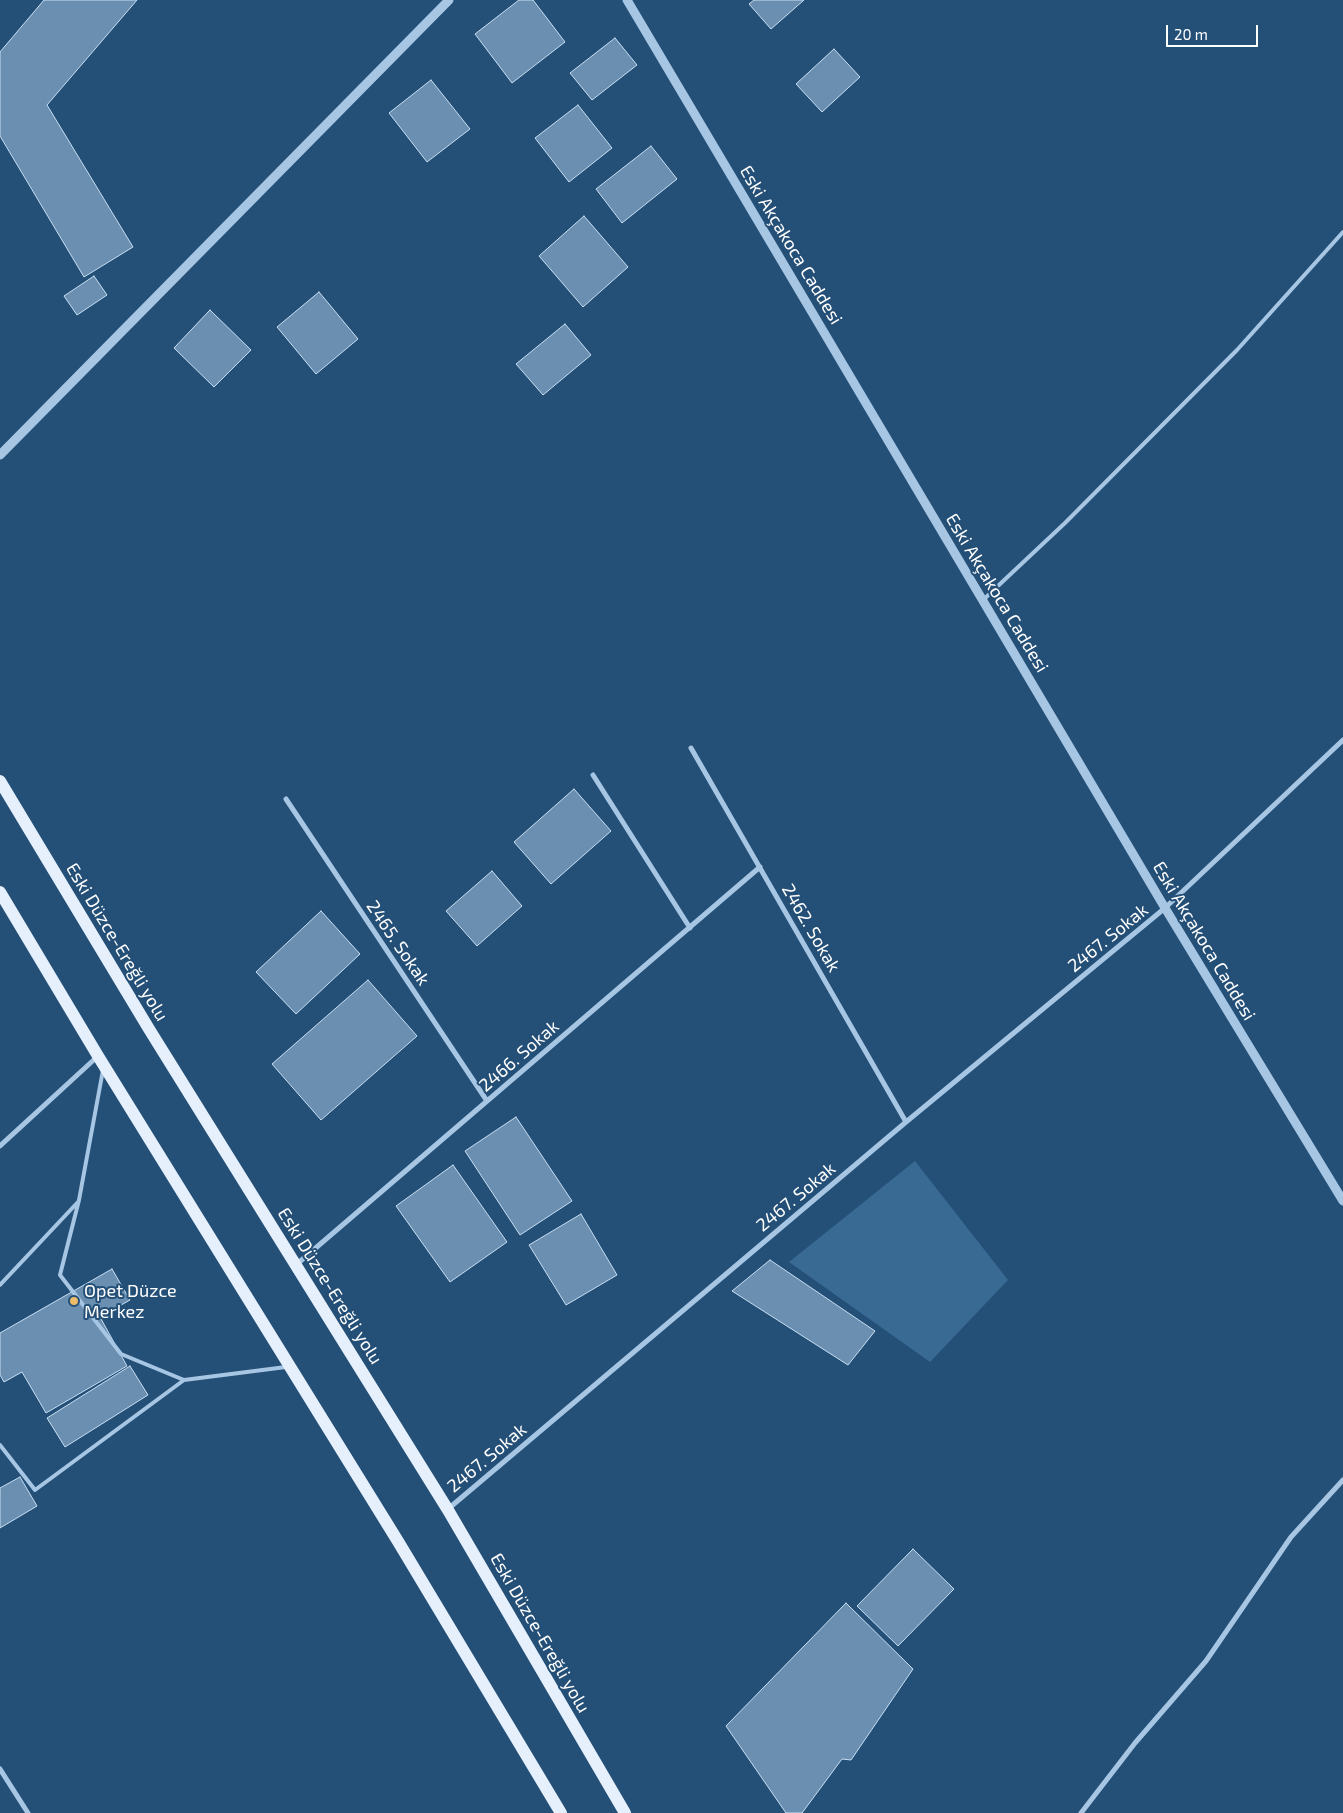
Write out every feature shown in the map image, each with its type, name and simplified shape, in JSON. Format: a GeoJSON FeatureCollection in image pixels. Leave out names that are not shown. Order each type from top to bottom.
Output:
{"type":"FeatureCollection","features":[{"type":"Feature","properties":{"kind":"main road","name":"Eski Düzce-Ereğli yolu"},"geometry":{"type":"LineString","coordinates":[[0,781],[149,1029],[448,1510],[625,1813]]}},
{"type":"Feature","properties":{"kind":"main road"},"geometry":{"type":"LineString","coordinates":[[0,892],[101,1061],[399,1543],[561,1813]]}},
{"type":"Feature","properties":{"kind":"street"},"geometry":{"type":"LineString","coordinates":[[0,456],[449,0]]}},
{"type":"Feature","properties":{"kind":"street","name":"Eski Akçakoca Caddesi"},"geometry":{"type":"LineString","coordinates":[[627,0],[1165,908],[1343,1201]]}},
{"type":"Feature","properties":{"kind":"street","name":"2467. Sokak"},"geometry":{"type":"LineString","coordinates":[[448,1510],[906,1122],[1165,908],[1343,740]]}},
{"type":"Feature","properties":{"kind":"street","name":"2462. Sokak"},"geometry":{"type":"LineString","coordinates":[[692,748],[906,1122]]}},
{"type":"Feature","properties":{"kind":"street"},"geometry":{"type":"LineString","coordinates":[[593,775],[690,928]]}},
{"type":"Feature","properties":{"kind":"street","name":"2465. Sokak"},"geometry":{"type":"LineString","coordinates":[[286,799],[487,1101]]}},
{"type":"Feature","properties":{"kind":"street","name":"2466. Sokak"},"geometry":{"type":"LineString","coordinates":[[296,1265],[760,868]]}},
{"type":"Feature","properties":{"kind":"street"},"geometry":{"type":"LineString","coordinates":[[0,1146],[101,1061]]}},
{"type":"Feature","properties":{"kind":"street"},"geometry":{"type":"LineString","coordinates":[[1081,1813],[1135,1743],[1206,1661],[1292,1537],[1343,1480]]}},
{"type":"Feature","properties":{"kind":"street"},"geometry":{"type":"LineString","coordinates":[[0,1769],[28,1813]]}},
{"type":"Feature","properties":{"kind":"lane"},"geometry":{"type":"LineString","coordinates":[[983,600],[1065,523],[1237,350],[1343,232]]}},
{"type":"Feature","properties":{"kind":"lane"},"geometry":{"type":"LineString","coordinates":[[101,1061],[79,1200],[60,1275],[121,1354],[184,1380]]}},
{"type":"Feature","properties":{"kind":"lane"},"geometry":{"type":"LineString","coordinates":[[0,1285],[79,1200]]}},
{"type":"Feature","properties":{"kind":"lane"},"geometry":{"type":"LineString","coordinates":[[0,1444],[35,1490],[184,1380],[290,1366]]}},
{"type":"Feature","properties":{"kind":"shaded area"},"geometry":{"type":"Polygon","coordinates":[[[915,1161],[1008,1280],[930,1362],[789,1262],[915,1161]]]}},
{"type":"Feature","properties":{"kind":"building"},"geometry":{"type":"Polygon","coordinates":[[[44,0],[137,0],[47,105],[133,247],[84,277],[0,136],[0,52],[44,0]]]}},
{"type":"Feature","properties":{"kind":"building"},"geometry":{"type":"Polygon","coordinates":[[[519,0],[533,0],[565,42],[512,83],[475,34],[519,0]]]}},
{"type":"Feature","properties":{"kind":"building"},"geometry":{"type":"Polygon","coordinates":[[[754,0],[804,0],[771,29],[749,4],[754,0]]]}},
{"type":"Feature","properties":{"kind":"building"},"geometry":{"type":"Polygon","coordinates":[[[615,38],[637,65],[592,100],[570,73],[615,38]]]}},
{"type":"Feature","properties":{"kind":"building"},"geometry":{"type":"Polygon","coordinates":[[[834,49],[860,77],[822,112],[796,84],[834,49]]]}},
{"type":"Feature","properties":{"kind":"building"},"geometry":{"type":"Polygon","coordinates":[[[431,80],[470,129],[427,162],[389,113],[431,80]]]}},
{"type":"Feature","properties":{"kind":"building"},"geometry":{"type":"Polygon","coordinates":[[[578,105],[612,148],[569,182],[535,138],[578,105]]]}},
{"type":"Feature","properties":{"kind":"building"},"geometry":{"type":"Polygon","coordinates":[[[651,146],[677,179],[622,223],[596,189],[651,146]]]}},
{"type":"Feature","properties":{"kind":"building"},"geometry":{"type":"Polygon","coordinates":[[[584,216],[628,267],[583,307],[539,256],[584,216]]]}},
{"type":"Feature","properties":{"kind":"building"},"geometry":{"type":"Polygon","coordinates":[[[94,276],[107,295],[77,315],[64,296],[94,276]]]}},
{"type":"Feature","properties":{"kind":"building"},"geometry":{"type":"Polygon","coordinates":[[[319,292],[358,339],[316,374],[277,327],[319,292]]]}},
{"type":"Feature","properties":{"kind":"building"},"geometry":{"type":"Polygon","coordinates":[[[210,310],[251,350],[214,387],[174,348],[210,310]]]}},
{"type":"Feature","properties":{"kind":"building"},"geometry":{"type":"Polygon","coordinates":[[[565,324],[591,355],[543,395],[516,364],[565,324]]]}},
{"type":"Feature","properties":{"kind":"building"},"geometry":{"type":"Polygon","coordinates":[[[574,789],[611,831],[551,884],[514,842],[574,789]]]}},
{"type":"Feature","properties":{"kind":"building"},"geometry":{"type":"Polygon","coordinates":[[[492,871],[522,906],[477,946],[446,911],[492,871]]]}},
{"type":"Feature","properties":{"kind":"building"},"geometry":{"type":"Polygon","coordinates":[[[321,911],[360,954],[296,1014],[256,972],[321,911]]]}},
{"type":"Feature","properties":{"kind":"building"},"geometry":{"type":"Polygon","coordinates":[[[368,980],[417,1036],[321,1120],[272,1064],[368,980]]]}},
{"type":"Feature","properties":{"kind":"building"},"geometry":{"type":"Polygon","coordinates":[[[516,1117],[572,1201],[520,1235],[465,1151],[516,1117]]]}},
{"type":"Feature","properties":{"kind":"building"},"geometry":{"type":"Polygon","coordinates":[[[453,1165],[507,1242],[450,1282],[396,1206],[453,1165]]]}},
{"type":"Feature","properties":{"kind":"building"},"geometry":{"type":"Polygon","coordinates":[[[581,1214],[617,1275],[566,1305],[529,1245],[581,1214]]]}},
{"type":"Feature","properties":{"kind":"building"},"geometry":{"type":"Polygon","coordinates":[[[770,1260],[875,1331],[848,1365],[732,1291],[770,1260]]]}},
{"type":"Feature","properties":{"kind":"building"},"geometry":{"type":"Polygon","coordinates":[[[112,1269],[130,1300],[100,1317],[127,1366],[46,1413],[22,1372],[4,1382],[0,1375],[0,1333],[112,1269]]]}},
{"type":"Feature","properties":{"kind":"building"},"geometry":{"type":"Polygon","coordinates":[[[130,1366],[148,1395],[65,1447],[47,1418],[130,1366]]]}},
{"type":"Feature","properties":{"kind":"building"},"geometry":{"type":"Polygon","coordinates":[[[20,1477],[37,1506],[0,1528],[0,1488],[20,1477]]]}},
{"type":"Feature","properties":{"kind":"building"},"geometry":{"type":"Polygon","coordinates":[[[913,1549],[954,1589],[898,1646],[857,1606],[913,1549]]]}},
{"type":"Feature","properties":{"kind":"building"},"geometry":{"type":"Polygon","coordinates":[[[846,1603],[913,1669],[851,1760],[842,1759],[802,1813],[786,1813],[726,1726],[846,1603]]]}},
{"type":"Feature","properties":{"kind":"place","name":"Opet Düzce Merkez"},"geometry":{"type":"Point","coordinates":[74,1301]}}]}
